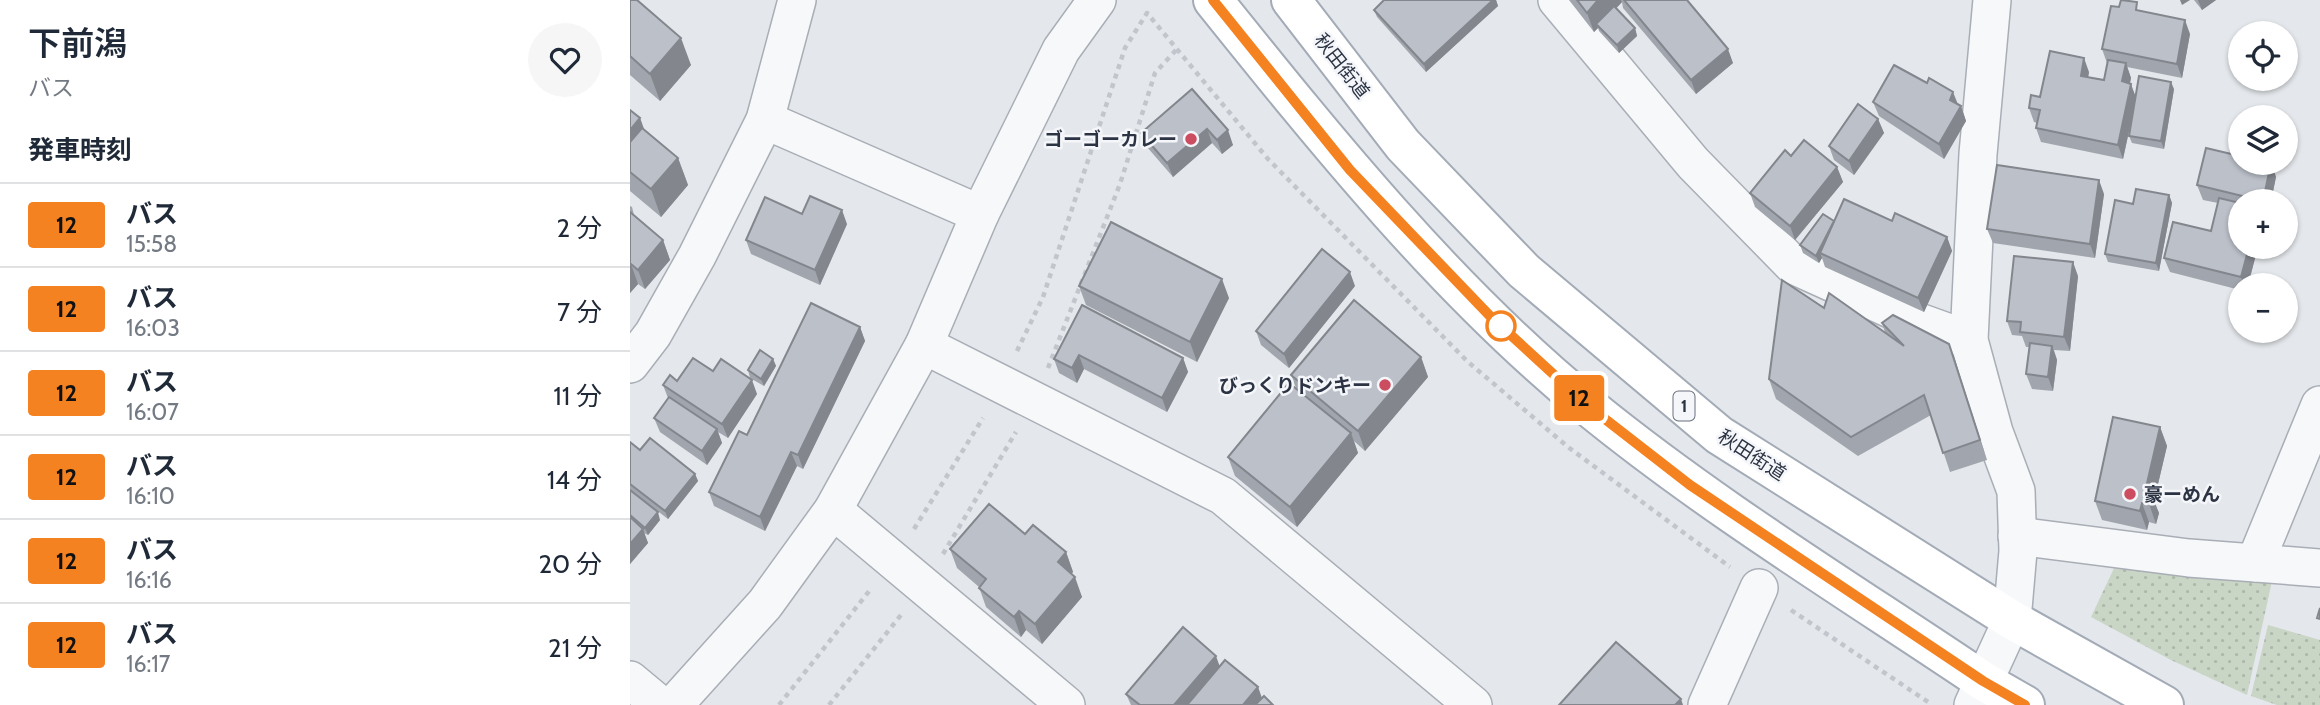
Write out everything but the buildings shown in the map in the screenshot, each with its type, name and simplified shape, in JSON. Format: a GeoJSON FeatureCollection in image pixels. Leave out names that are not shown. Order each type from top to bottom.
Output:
{"type":"FeatureCollection","features":[{"type":"Feature","properties":{"kind":"main road"},"geometry":{"type":"LineString","coordinates":[[1213,0],[1350,170],[1490,316],[1587,405],[1690,485],[1978,693],[2025,705]]}},
{"type":"Feature","properties":{"kind":"main road","name":"秋田街道"},"geometry":{"type":"LineString","coordinates":[[1291,0],[1403,145],[1524,271],[1719,436],[2012,620],[2164,705]]}},
{"type":"Feature","properties":{"kind":"street"},"geometry":{"type":"LineString","coordinates":[[630,364],[641,324],[697,256],[765,120],[797,0]]}},
{"type":"Feature","properties":{"kind":"street"},"geometry":{"type":"LineString","coordinates":[[674,705],[765,604],[833,510],[924,345],[980,214],[1061,50],[1097,0]]}},
{"type":"Feature","properties":{"kind":"street"},"geometry":{"type":"LineString","coordinates":[[1557,0],[1692,163],[1793,265],[1919,323],[1969,340]]}},
{"type":"Feature","properties":{"kind":"street"},"geometry":{"type":"LineString","coordinates":[[1978,693],[2012,620],[2017,536],[2016,491],[1994,432],[1969,340],[1978,154],[1993,0]]}},
{"type":"Feature","properties":{"kind":"street"},"geometry":{"type":"LineString","coordinates":[[765,120],[980,214]]}},
{"type":"Feature","properties":{"kind":"street"},"geometry":{"type":"LineString","coordinates":[[924,345],[1223,496],[1473,705]]}},
{"type":"Feature","properties":{"kind":"street"},"geometry":{"type":"LineString","coordinates":[[2255,563],[2320,405]]}},
{"type":"Feature","properties":{"kind":"street"},"geometry":{"type":"LineString","coordinates":[[833,510],[1066,705]]}},
{"type":"Feature","properties":{"kind":"street"},"geometry":{"type":"LineString","coordinates":[[2017,536],[2189,558],[2320,568]]}},
{"type":"Feature","properties":{"kind":"street"},"geometry":{"type":"LineString","coordinates":[[1707,705],[1759,588]]}},
{"type":"Feature","properties":{"kind":"street"},"geometry":{"type":"LineString","coordinates":[[630,680],[660,705]]}},
{"type":"Feature","properties":{"kind":"green space"},"geometry":{"type":"Polygon","coordinates":[[[2116,564],[2274,572],[2247,695],[2171,660],[2091,617],[2116,564]]]}},
{"type":"Feature","properties":{"kind":"green space"},"geometry":{"type":"Polygon","coordinates":[[[2268,625],[2320,640],[2320,705],[2277,705],[2251,696],[2268,625]]]}},
{"type":"Feature","properties":{"kind":"bus line","name":"12"},"geometry":{"type":"LineString","coordinates":[[1213,0],[1350,170],[1490,316],[1587,405],[1690,485],[1983,681],[2025,705]]}},
{"type":"Feature","properties":{"kind":"place","name":"ゴーゴーカレー"},"geometry":{"type":"Point","coordinates":[1191,139]}},
{"type":"Feature","properties":{"kind":"place","name":"びっくりドンキー"},"geometry":{"type":"Point","coordinates":[1385,385]}},
{"type":"Feature","properties":{"kind":"place","name":"豪ーめん"},"geometry":{"type":"Point","coordinates":[2130,494]}}]}
